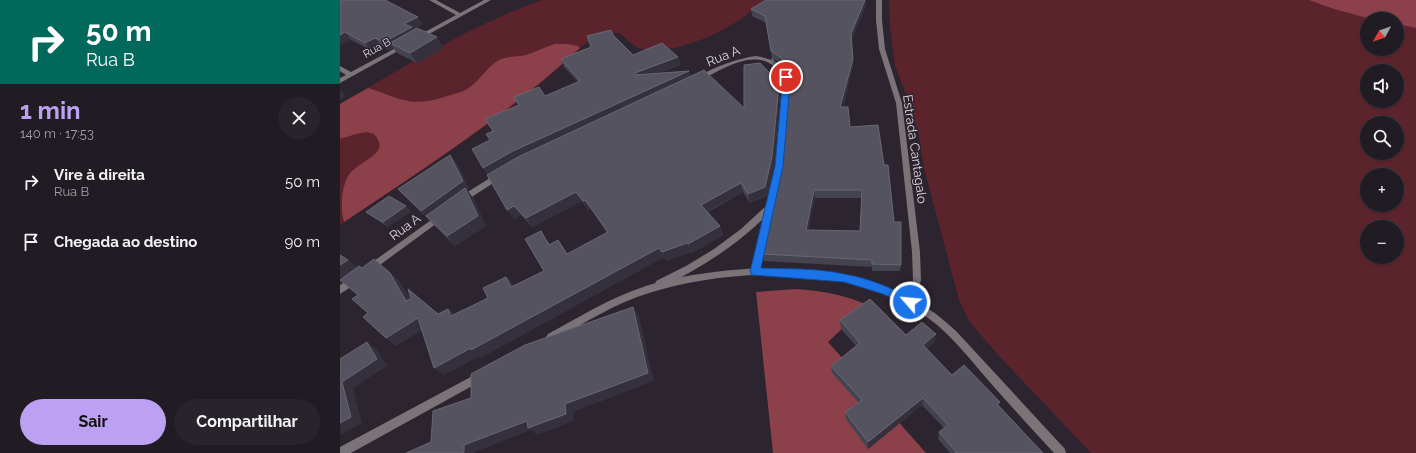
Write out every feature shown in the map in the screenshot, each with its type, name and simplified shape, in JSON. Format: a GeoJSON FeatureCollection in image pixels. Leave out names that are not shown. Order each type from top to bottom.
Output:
{"type":"FeatureCollection","features":[{"type":"Feature","properties":{"kind":"street"},"geometry":{"type":"LineString","coordinates":[[432,0],[460,15]]}},
{"type":"Feature","properties":{"kind":"street","name":"Rua B"},"geometry":{"type":"LineString","coordinates":[[340,81],[488,0]]}},
{"type":"Feature","properties":{"kind":"street","name":"Estrada Cantagalo"},"geometry":{"type":"LineString","coordinates":[[879,0],[879,20],[882,49],[900,103],[915,244],[917,280],[910,302]]}},
{"type":"Feature","properties":{"kind":"street","name":"Rua A"},"geometry":{"type":"LineString","coordinates":[[694,81],[741,59],[757,57],[767,59],[780,67],[786,77],[779,166],[769,208]]}},
{"type":"Feature","properties":{"kind":"street"},"geometry":{"type":"LineString","coordinates":[[340,68],[351,75]]}},
{"type":"Feature","properties":{"kind":"street","name":"Rua A"},"geometry":{"type":"LineString","coordinates":[[340,290],[480,187],[507,171]]}},
{"type":"Feature","properties":{"kind":"street"},"geometry":{"type":"LineString","coordinates":[[755,272],[769,208]]}},
{"type":"Feature","properties":{"kind":"street"},"geometry":{"type":"LineString","coordinates":[[542,342],[611,304],[684,272],[709,258],[739,236],[769,208]]}},
{"type":"Feature","properties":{"kind":"street"},"geometry":{"type":"LineString","coordinates":[[647,289],[704,276],[755,272],[806,274],[844,278],[886,290],[910,302],[938,320],[949,330],[1061,453]]}},
{"type":"Feature","properties":{"kind":"street"},"geometry":{"type":"LineString","coordinates":[[340,453],[486,373]]}},
{"type":"Feature","properties":{"kind":"shaded area"},"geometry":{"type":"Polygon","coordinates":[[[542,0],[766,0],[726,28],[705,38],[682,46],[651,51],[638,48],[623,36],[613,33],[604,34],[590,41],[581,47],[534,90],[436,161],[340,225],[340,104],[464,34],[490,21],[542,0]]]}},
{"type":"Feature","properties":{"kind":"shaded area"},"geometry":{"type":"Polygon","coordinates":[[[889,0],[1416,0],[1416,453],[1091,453],[998,355],[969,321],[959,300],[924,168],[918,132],[909,102],[895,66],[890,27],[889,0]]]}},
{"type":"Feature","properties":{"kind":"shaded area"},"geometry":{"type":"Polygon","coordinates":[[[1309,0],[1416,0],[1416,28],[1404,25],[1404,12],[1360,12],[1360,16],[1309,0]]]}},
{"type":"Feature","properties":{"kind":"shaded area"},"geometry":{"type":"Polygon","coordinates":[[[555,44],[567,44],[578,46],[580,48],[524,96],[495,118],[435,161],[344,222],[342,195],[348,176],[352,171],[377,152],[380,145],[374,134],[367,132],[340,139],[340,104],[368,88],[413,102],[422,102],[444,97],[461,92],[470,87],[499,60],[526,55],[555,44]]]}},
{"type":"Feature","properties":{"kind":"shaded area"},"geometry":{"type":"Polygon","coordinates":[[[796,289],[850,298],[867,305],[828,342],[926,453],[773,453],[756,292],[796,289]]]}},
{"type":"Feature","properties":{"kind":"building"},"geometry":{"type":"Polygon","coordinates":[[[340,0],[385,0],[418,17],[404,24],[412,27],[384,42],[375,38],[365,43],[345,32],[340,35],[340,0]]]}},
{"type":"Feature","properties":{"kind":"building"},"geometry":{"type":"Polygon","coordinates":[[[766,0],[865,0],[851,34],[853,59],[840,107],[848,107],[850,127],[878,125],[884,165],[888,165],[894,222],[901,222],[901,265],[872,264],[872,260],[762,254],[779,183],[777,184],[783,159],[789,75],[783,59],[771,51],[765,16],[751,9],[766,0]],[[814,190],[806,230],[860,231],[862,190],[814,190]]]}},
{"type":"Feature","properties":{"kind":"building"},"geometry":{"type":"Polygon","coordinates":[[[417,28],[437,37],[410,53],[390,43],[417,28]]]}},
{"type":"Feature","properties":{"kind":"building"},"geometry":{"type":"Polygon","coordinates":[[[611,30],[613,35],[633,55],[662,43],[678,57],[635,73],[635,75],[689,71],[511,152],[483,168],[472,149],[490,140],[486,134],[493,131],[485,119],[519,105],[514,97],[539,87],[545,96],[580,81],[561,59],[591,47],[587,36],[611,30]]]}},
{"type":"Feature","properties":{"kind":"building"},"geometry":{"type":"Polygon","coordinates":[[[772,58],[780,74],[772,157],[765,187],[748,194],[741,183],[701,205],[720,226],[688,244],[687,243],[662,252],[659,248],[471,350],[471,348],[434,368],[418,318],[386,338],[363,317],[368,313],[352,299],[358,295],[340,280],[359,266],[362,268],[374,259],[390,273],[406,301],[411,299],[408,289],[438,314],[448,309],[451,316],[488,298],[483,288],[506,277],[511,287],[544,271],[525,239],[541,231],[549,245],[558,240],[567,254],[608,232],[585,200],[583,201],[576,192],[526,218],[514,206],[507,210],[487,175],[518,157],[704,70],[744,108],[744,65],[760,63],[775,78],[772,58]]]}},
{"type":"Feature","properties":{"kind":"building"},"geometry":{"type":"Polygon","coordinates":[[[450,155],[463,181],[421,211],[398,189],[450,155]]]}},
{"type":"Feature","properties":{"kind":"building"},"geometry":{"type":"Polygon","coordinates":[[[465,188],[478,216],[447,236],[426,216],[465,188]]]}},
{"type":"Feature","properties":{"kind":"building"},"geometry":{"type":"Polygon","coordinates":[[[389,196],[406,206],[383,222],[366,212],[389,196]]]}},
{"type":"Feature","properties":{"kind":"building"},"geometry":{"type":"Polygon","coordinates":[[[340,255],[348,260],[340,265],[340,255]]]}},
{"type":"Feature","properties":{"kind":"building"},"geometry":{"type":"Polygon","coordinates":[[[870,299],[906,335],[922,322],[936,334],[923,345],[952,375],[964,365],[1000,402],[997,404],[1043,453],[955,453],[956,452],[939,432],[948,425],[923,398],[868,442],[845,412],[862,400],[831,366],[860,343],[840,320],[870,299]]]}},
{"type":"Feature","properties":{"kind":"building"},"geometry":{"type":"Polygon","coordinates":[[[633,307],[648,373],[565,404],[566,414],[528,428],[527,421],[464,445],[464,452],[462,453],[406,453],[431,442],[433,411],[471,398],[471,374],[525,345],[633,307]]]}},
{"type":"Feature","properties":{"kind":"building"},"geometry":{"type":"Polygon","coordinates":[[[367,342],[377,359],[342,382],[351,417],[340,423],[340,359],[367,342]]]}},
{"type":"Feature","properties":{"kind":"route"},"geometry":{"type":"LineString","coordinates":[[786,77],[779,166],[755,272],[783,272],[844,278],[886,290],[910,302]]}}]}
